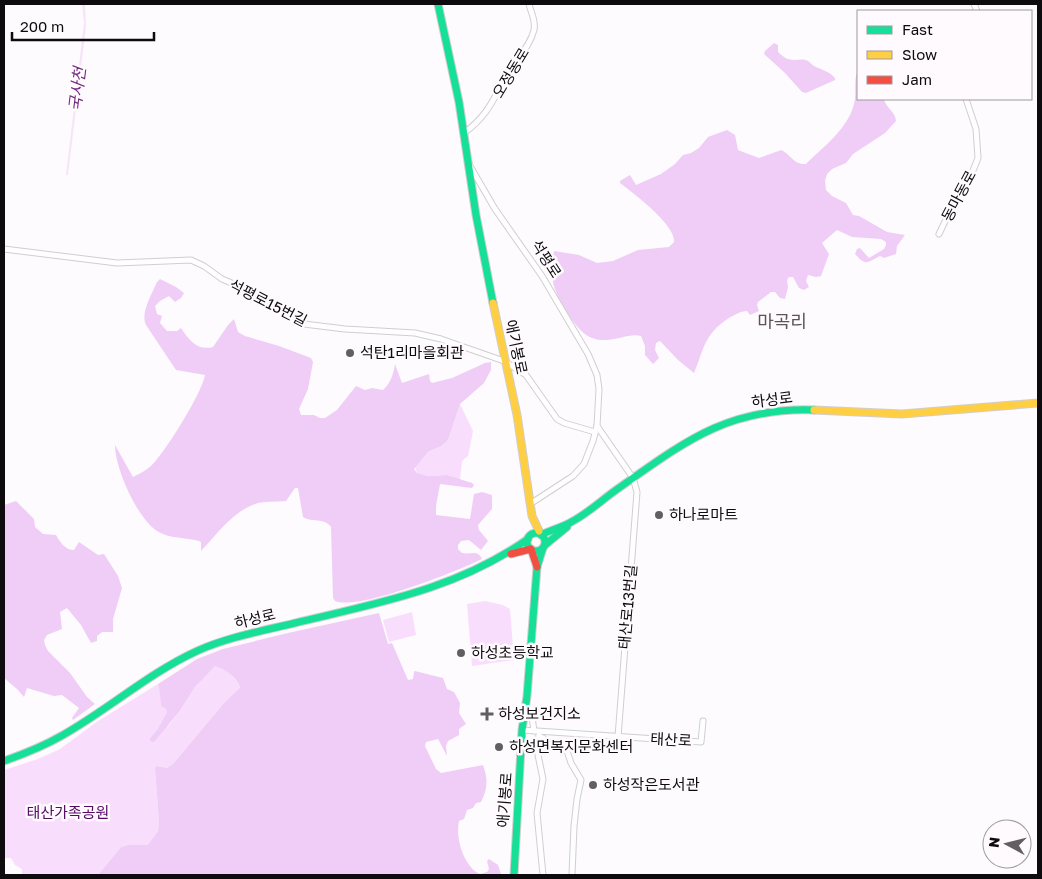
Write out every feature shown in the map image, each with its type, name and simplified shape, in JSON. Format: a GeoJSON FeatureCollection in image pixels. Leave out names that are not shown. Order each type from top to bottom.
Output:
{"type":"FeatureCollection","features":[{"type":"Feature","properties":{"kind":"street","name":"석평로"},"geometry":{"type":"LineString","coordinates":[[438,4],[459,102],[469,164],[495,209],[542,276],[594,366],[599,389],[597,426],[588,457],[573,476],[530,504]]}},
{"type":"Feature","properties":{"kind":"street","name":"오정동로"},"geometry":{"type":"LineString","coordinates":[[464,133],[476,124],[491,106],[510,70],[530,40],[535,24],[528,4]]}},
{"type":"Feature","properties":{"kind":"street","name":"동마동로"},"geometry":{"type":"LineString","coordinates":[[939,234],[957,196],[970,178],[978,158],[976,129],[966,100]]}},
{"type":"Feature","properties":{"kind":"street","name":"애기봉로"},"geometry":{"type":"LineString","coordinates":[[469,164],[476,215],[504,361],[517,415],[532,516],[541,535]]}},
{"type":"Feature","properties":{"kind":"street","name":"석평로15번길"},"geometry":{"type":"LineString","coordinates":[[4,249],[117,263],[191,260],[204,266],[222,280],[260,295],[304,324],[338,329],[415,333],[441,339],[504,361],[526,375],[557,420],[595,432]]}},
{"type":"Feature","properties":{"kind":"street","name":"하성로"},"geometry":{"type":"LineString","coordinates":[[541,535],[573,521],[667,454],[711,428],[730,421],[766,412],[802,410],[902,414],[1038,403]]}},
{"type":"Feature","properties":{"kind":"street"},"geometry":{"type":"LineString","coordinates":[[597,426],[633,478]]}},
{"type":"Feature","properties":{"kind":"street","name":"태산로13번길"},"geometry":{"type":"LineString","coordinates":[[618,737],[638,492],[633,478]]}},
{"type":"Feature","properties":{"kind":"street"},"geometry":{"type":"LineString","coordinates":[[532,516],[528,545],[537,567]]}},
{"type":"Feature","properties":{"kind":"street"},"geometry":{"type":"LineString","coordinates":[[506,556],[531,549],[538,551],[573,521]]}},
{"type":"Feature","properties":{"kind":"street"},"geometry":{"type":"LineString","coordinates":[[529,538],[535,534],[541,535],[545,540],[544,547]]}},
{"type":"Feature","properties":{"kind":"street","name":"하성로"},"geometry":{"type":"LineString","coordinates":[[4,761],[37,749],[64,735],[167,668],[189,655],[214,644],[424,591],[465,576],[506,556],[529,538]]}},
{"type":"Feature","properties":{"kind":"street","name":"애기봉로"},"geometry":{"type":"LineString","coordinates":[[514,875],[522,730],[526,705],[537,567],[544,547]]}},
{"type":"Feature","properties":{"kind":"street"},"geometry":{"type":"LineString","coordinates":[[526,705],[538,733],[538,755],[542,779],[537,813],[543,875]]}},
{"type":"Feature","properties":{"kind":"street","name":"태산로"},"geometry":{"type":"LineString","coordinates":[[522,730],[538,733],[701,742],[702,721]]}},
{"type":"Feature","properties":{"kind":"street","name":"태산로"},"geometry":{"type":"LineString","coordinates":[[538,733],[568,751],[581,780],[575,819],[572,875]]}},
{"type":"Feature","properties":{"kind":"green space"},"geometry":{"type":"Polygon","coordinates":[[[460,404],[473,431],[468,456],[462,461],[460,480],[447,475],[428,476],[417,473],[415,467],[428,452],[448,440],[460,404]]]}},
{"type":"Feature","properties":{"kind":"green space"},"geometry":{"type":"Polygon","coordinates":[[[485,601],[503,605],[510,609],[514,660],[472,666],[467,604],[485,601]]]}},
{"type":"Feature","properties":{"kind":"green space"},"geometry":{"type":"Polygon","coordinates":[[[412,612],[416,635],[389,642],[383,620],[412,612]]]}},
{"type":"Feature","properties":{"kind":"green space","name":"태산가족공원"},"geometry":{"type":"Polygon","coordinates":[[[215,665],[230,674],[237,681],[240,689],[224,703],[173,764],[167,768],[158,766],[155,768],[159,823],[158,831],[148,846],[134,845],[121,847],[98,875],[22,875],[22,869],[15,865],[11,858],[4,858],[4,770],[38,759],[60,749],[98,721],[158,684],[161,690],[160,700],[167,712],[150,738],[169,725],[195,687],[215,665]]]}},
{"type":"Feature","properties":{"kind":"shaded area"},"geometry":{"type":"Polygon","coordinates":[[[774,43],[778,45],[778,52],[787,59],[808,61],[830,74],[835,80],[806,93],[802,92],[764,54],[774,43]]]}},
{"type":"Feature","properties":{"kind":"shaded area"},"geometry":{"type":"Polygon","coordinates":[[[857,74],[857,100],[884,100],[896,121],[885,133],[853,154],[846,163],[832,169],[827,174],[825,181],[826,190],[832,196],[846,203],[853,215],[859,216],[887,232],[905,235],[897,246],[896,254],[884,258],[880,256],[869,262],[864,262],[855,254],[857,249],[860,248],[869,258],[884,249],[886,242],[881,239],[852,237],[837,230],[822,243],[829,254],[821,276],[808,275],[806,281],[809,287],[804,290],[799,288],[793,277],[789,277],[785,299],[780,298],[775,292],[771,292],[758,302],[759,311],[750,315],[747,311],[740,312],[721,324],[714,330],[706,342],[694,373],[660,341],[656,343],[655,350],[659,358],[653,364],[645,355],[645,346],[641,336],[601,340],[589,337],[581,330],[566,310],[554,288],[552,263],[554,251],[579,255],[597,263],[613,261],[638,250],[669,247],[674,242],[673,235],[661,218],[620,181],[630,175],[636,185],[661,174],[675,164],[683,155],[699,148],[708,137],[727,130],[735,135],[738,150],[759,158],[781,150],[798,163],[806,164],[834,137],[846,122],[854,104],[857,74]]]}},
{"type":"Feature","properties":{"kind":"shaded area"},"geometry":{"type":"Polygon","coordinates":[[[160,279],[184,293],[175,302],[169,296],[155,306],[157,314],[162,316],[160,323],[167,331],[177,331],[181,328],[194,344],[207,348],[213,347],[234,319],[238,332],[245,336],[311,358],[313,362],[308,389],[299,409],[301,415],[314,415],[325,418],[337,410],[356,386],[365,390],[372,388],[383,390],[388,385],[395,364],[402,383],[429,374],[432,383],[452,378],[491,362],[491,370],[484,383],[460,404],[448,440],[441,446],[428,452],[414,469],[417,473],[428,476],[447,475],[474,485],[472,488],[440,484],[436,515],[470,519],[474,494],[482,492],[492,495],[492,509],[478,525],[479,530],[488,541],[481,550],[469,540],[461,541],[458,545],[458,549],[462,553],[476,553],[482,559],[408,588],[347,603],[335,601],[333,598],[331,527],[325,522],[303,517],[298,488],[295,488],[286,501],[258,503],[241,511],[201,551],[201,542],[167,535],[149,525],[128,492],[119,466],[115,445],[133,477],[148,469],[166,448],[183,422],[205,375],[176,370],[146,325],[144,315],[157,282],[160,279]]]}},
{"type":"Feature","properties":{"kind":"shaded area"},"geometry":{"type":"Polygon","coordinates":[[[16,501],[34,519],[35,527],[43,534],[56,535],[63,545],[71,550],[74,550],[79,542],[98,555],[104,554],[118,576],[122,588],[113,619],[113,632],[102,632],[97,636],[97,641],[91,643],[81,625],[67,608],[60,612],[62,629],[47,635],[44,640],[48,651],[70,673],[87,697],[95,704],[73,720],[72,718],[79,708],[62,695],[54,696],[27,688],[24,697],[4,678],[4,505],[16,501]]]}},
{"type":"Feature","properties":{"kind":"shaded area"},"geometry":{"type":"Polygon","coordinates":[[[379,613],[388,644],[392,643],[408,680],[413,679],[415,671],[443,678],[447,689],[454,692],[460,703],[459,713],[466,724],[459,729],[459,735],[448,741],[446,746],[447,756],[438,739],[426,742],[425,746],[436,769],[441,773],[483,765],[486,775],[485,792],[481,802],[476,803],[473,808],[467,810],[464,819],[459,821],[458,835],[465,859],[474,870],[480,874],[487,872],[489,869],[487,861],[489,859],[498,865],[501,874],[98,875],[121,847],[148,845],[158,831],[159,823],[155,768],[157,766],[167,768],[173,764],[224,703],[240,688],[237,681],[230,674],[215,666],[195,687],[179,712],[154,742],[150,741],[150,738],[167,712],[162,707],[158,684],[197,659],[223,649],[379,613]]]}},
{"type":"Feature","properties":{"kind":"water","name":"국사천"},"geometry":{"type":"Polygon","coordinates":[[[82,4],[85,4],[86,26],[68,175],[66,175],[84,23],[82,4]]]}},
{"type":"Feature","properties":{"kind":"traffic: fast"},"geometry":{"type":"LineString","coordinates":[[438,4],[459,102],[476,215],[493,303]]}},
{"type":"Feature","properties":{"kind":"traffic: fast"},"geometry":{"type":"LineString","coordinates":[[539,531],[541,535],[579,518],[663,457],[708,431],[756,415],[783,411],[814,410]]}},
{"type":"Feature","properties":{"kind":"traffic: fast"},"geometry":{"type":"LineString","coordinates":[[545,545],[567,527]]}},
{"type":"Feature","properties":{"kind":"traffic: fast"},"geometry":{"type":"LineString","coordinates":[[536,533],[542,536],[545,542],[542,548],[536,551],[530,548],[527,542],[530,536],[536,533]]}},
{"type":"Feature","properties":{"kind":"traffic: fast"},"geometry":{"type":"LineString","coordinates":[[4,761],[49,743],[80,725],[162,670],[197,651],[245,635],[416,592],[473,570],[501,556],[528,539]]}},
{"type":"Feature","properties":{"kind":"traffic: fast"},"geometry":{"type":"LineString","coordinates":[[514,875],[522,730],[527,696],[537,567],[543,548]]}},
{"type":"Feature","properties":{"kind":"traffic: slow"},"geometry":{"type":"LineString","coordinates":[[493,303],[517,415],[532,516],[539,531]]}},
{"type":"Feature","properties":{"kind":"traffic: slow"},"geometry":{"type":"LineString","coordinates":[[814,410],[902,414],[1038,403]]}},
{"type":"Feature","properties":{"kind":"traffic: jam"},"geometry":{"type":"LineString","coordinates":[[511,554],[531,549],[537,567]]}},
{"type":"Feature","properties":{"kind":"place","name":"석탄1리마을회관"},"geometry":{"type":"Point","coordinates":[350,353]}},
{"type":"Feature","properties":{"kind":"place","name":"하나로마트"},"geometry":{"type":"Point","coordinates":[659,515]}},
{"type":"Feature","properties":{"kind":"place","name":"하성초등학교"},"geometry":{"type":"Point","coordinates":[461,653]}},
{"type":"Feature","properties":{"kind":"place","name":"하성보건지소"},"geometry":{"type":"Point","coordinates":[487,714]}},
{"type":"Feature","properties":{"kind":"place","name":"하성면복지문화센터"},"geometry":{"type":"Point","coordinates":[499,747]}},
{"type":"Feature","properties":{"kind":"place","name":"하성작은도서관"},"geometry":{"type":"Point","coordinates":[593,785]}},
{"type":"Feature","properties":{"kind":"district","name":"마곡리"},"geometry":{"type":"Point","coordinates":[782,322]}}]}
